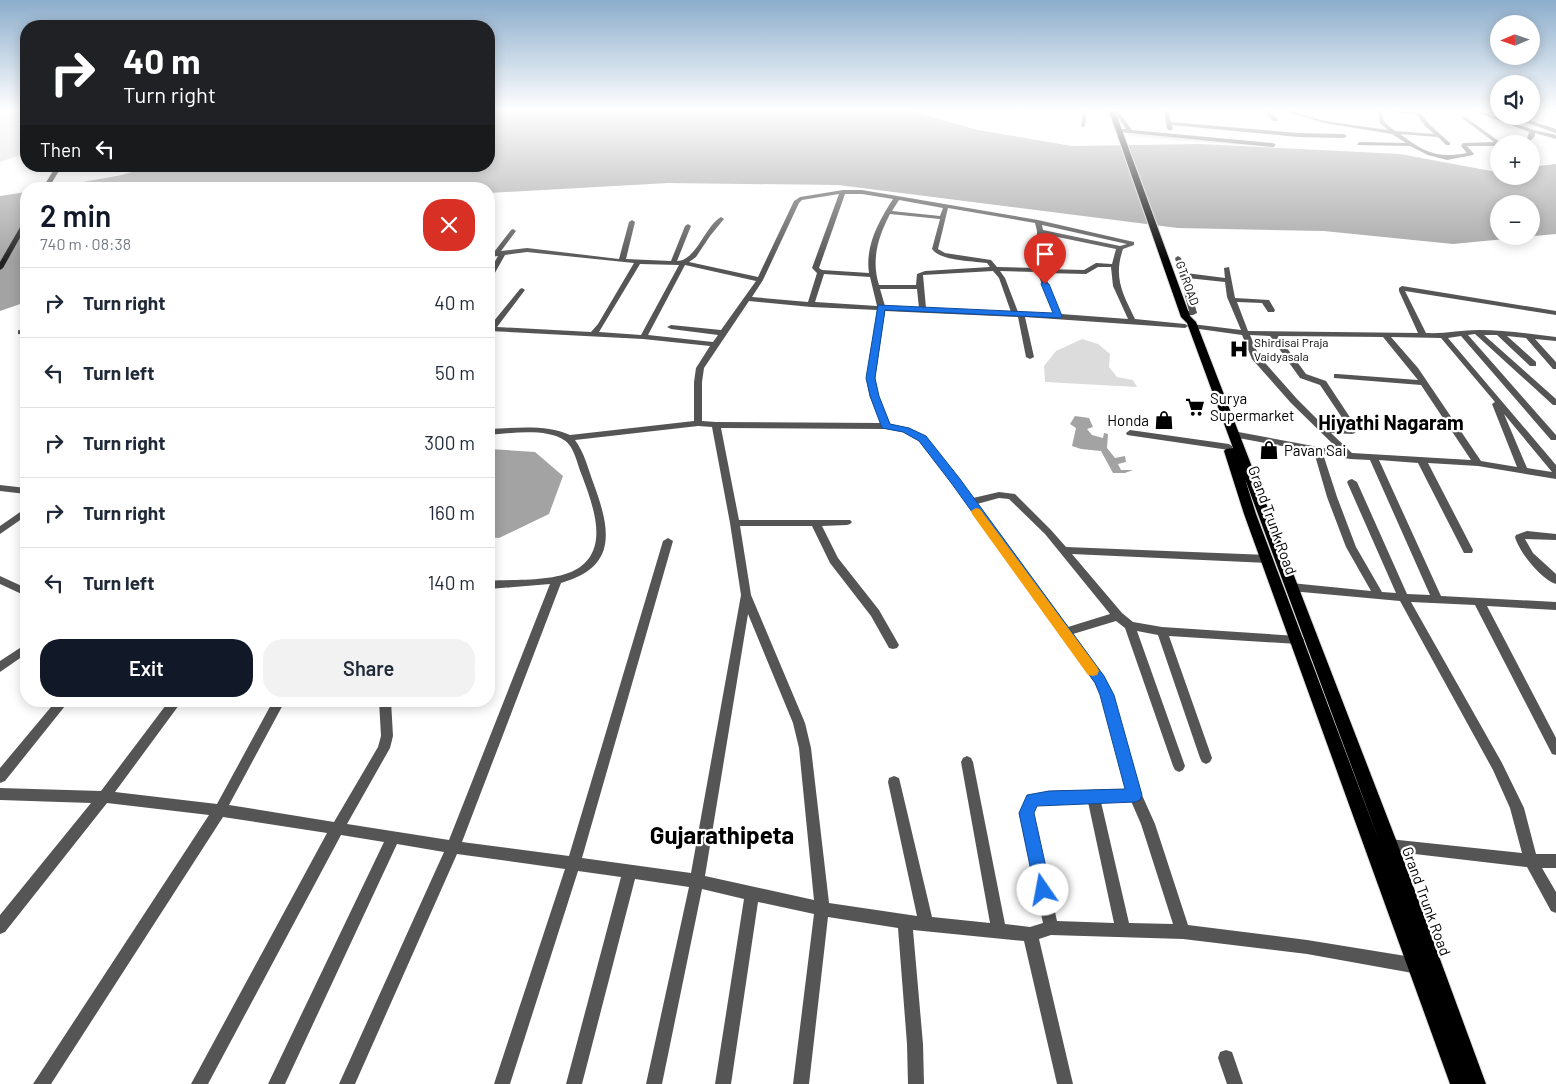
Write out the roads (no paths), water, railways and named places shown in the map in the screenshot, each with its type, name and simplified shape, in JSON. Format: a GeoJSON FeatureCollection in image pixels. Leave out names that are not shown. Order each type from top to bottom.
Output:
{"type":"FeatureCollection","features":[{"type":"Feature","properties":{"kind":"main road","name":"GT ROAD"},"geometry":{"type":"LineString","coordinates":[[1131,162],[1187,321]]}},
{"type":"Feature","properties":{"kind":"main road"},"geometry":{"type":"LineString","coordinates":[[0,268],[20,233]]}},
{"type":"Feature","properties":{"kind":"main road","name":"Grand Trunk Road"},"geometry":{"type":"LineString","coordinates":[[1187,321],[1205,376],[1291,587],[1476,1084]]}},
{"type":"Feature","properties":{"kind":"main road","name":"Grand Trunk Road"},"geometry":{"type":"LineString","coordinates":[[1231,440],[1268,559],[1460,1084]]}},
{"type":"Feature","properties":{"kind":"street"},"geometry":{"type":"LineString","coordinates":[[843,192],[815,268],[820,272],[872,275]]}},
{"type":"Feature","properties":{"kind":"street"},"geometry":{"type":"LineString","coordinates":[[698,423],[700,368],[715,344],[749,299],[760,280],[796,202],[805,198],[843,192],[862,192],[1038,222],[1132,243],[1120,248],[1040,231]]}},
{"type":"Feature","properties":{"kind":"street"},"geometry":{"type":"LineString","coordinates":[[886,426],[874,396],[871,378],[881,307],[872,275],[872,256],[875,239],[897,198]]}},
{"type":"Feature","properties":{"kind":"street"},"geometry":{"type":"LineString","coordinates":[[946,206],[935,249],[937,252],[989,261],[997,270],[1018,314],[1030,357]]}},
{"type":"Feature","properties":{"kind":"street"},"geometry":{"type":"LineString","coordinates":[[888,212],[943,218]]}},
{"type":"Feature","properties":{"kind":"street"},"geometry":{"type":"LineString","coordinates":[[643,337],[683,263],[695,256],[721,219]]}},
{"type":"Feature","properties":{"kind":"street"},"geometry":{"type":"LineString","coordinates":[[622,261],[632,222]]}},
{"type":"Feature","properties":{"kind":"street"},"geometry":{"type":"LineString","coordinates":[[1038,222],[1040,231],[1040,271],[1058,316]]}},
{"type":"Feature","properties":{"kind":"street"},"geometry":{"type":"LineString","coordinates":[[673,263],[688,226]]}},
{"type":"Feature","properties":{"kind":"street"},"geometry":{"type":"LineString","coordinates":[[495,264],[514,231]]}},
{"type":"Feature","properties":{"kind":"street"},"geometry":{"type":"LineString","coordinates":[[1120,248],[1115,260],[1118,293],[1132,320]]}},
{"type":"Feature","properties":{"kind":"street"},"geometry":{"type":"LineString","coordinates":[[495,254],[527,250],[622,261],[683,263],[760,280]]}},
{"type":"Feature","properties":{"kind":"street"},"geometry":{"type":"LineString","coordinates":[[1178,258],[1193,312],[1187,321]]}},
{"type":"Feature","properties":{"kind":"street"},"geometry":{"type":"LineString","coordinates":[[593,335],[601,325],[638,262]]}},
{"type":"Feature","properties":{"kind":"street"},"geometry":{"type":"LineString","coordinates":[[924,310],[920,274],[997,270],[1086,272],[1092,265],[1115,266]]}},
{"type":"Feature","properties":{"kind":"street"},"geometry":{"type":"LineString","coordinates":[[1227,268],[1232,300],[1255,356],[1322,430],[1350,456]]}},
{"type":"Feature","properties":{"kind":"street"},"geometry":{"type":"LineString","coordinates":[[811,305],[821,276],[820,272]]}},
{"type":"Feature","properties":{"kind":"street"},"geometry":{"type":"LineString","coordinates":[[1182,275],[1229,280]]}},
{"type":"Feature","properties":{"kind":"street"},"geometry":{"type":"LineString","coordinates":[[876,287],[920,287]]}},
{"type":"Feature","properties":{"kind":"street"},"geometry":{"type":"LineString","coordinates":[[1423,336],[1402,288],[1556,313]]}},
{"type":"Feature","properties":{"kind":"street"},"geometry":{"type":"LineString","coordinates":[[495,323],[522,290]]}},
{"type":"Feature","properties":{"kind":"street"},"geometry":{"type":"LineString","coordinates":[[749,299],[811,305],[1187,321],[1246,333],[1443,336],[1477,332],[1556,339]]}},
{"type":"Feature","properties":{"kind":"street"},"geometry":{"type":"LineString","coordinates":[[1232,300],[1266,302],[1271,310]]}},
{"type":"Feature","properties":{"kind":"street"},"geometry":{"type":"LineString","coordinates":[[671,328],[724,333]]}},
{"type":"Feature","properties":{"kind":"street"},"geometry":{"type":"LineString","coordinates":[[495,329],[643,337],[715,344]]}},
{"type":"Feature","properties":{"kind":"street"},"geometry":{"type":"LineString","coordinates":[[1477,332],[1556,403]]}},
{"type":"Feature","properties":{"kind":"street"},"geometry":{"type":"LineString","coordinates":[[1272,333],[1303,376],[1323,383],[1352,428],[1352,431],[1347,432],[1322,430]]}},
{"type":"Feature","properties":{"kind":"street"},"geometry":{"type":"LineString","coordinates":[[1499,333],[1533,364]]}},
{"type":"Feature","properties":{"kind":"street"},"geometry":{"type":"LineString","coordinates":[[1463,334],[1554,438]]}},
{"type":"Feature","properties":{"kind":"street"},"geometry":{"type":"LineString","coordinates":[[1386,335],[1415,370],[1478,463]]}},
{"type":"Feature","properties":{"kind":"street"},"geometry":{"type":"LineString","coordinates":[[1527,335],[1556,367]]}},
{"type":"Feature","properties":{"kind":"street"},"geometry":{"type":"LineString","coordinates":[[1443,336],[1556,471]]}},
{"type":"Feature","properties":{"kind":"street"},"geometry":{"type":"LineString","coordinates":[[1337,376],[1423,383]]}},
{"type":"Feature","properties":{"kind":"street"},"geometry":{"type":"LineString","coordinates":[[1492,393],[1523,470]]}},
{"type":"Feature","properties":{"kind":"street"},"geometry":{"type":"LineString","coordinates":[[495,432],[522,430],[559,434],[570,438],[698,423],[716,425],[886,426],[906,430],[922,439],[1100,680],[1107,695],[1135,795],[1148,824],[1183,932]]}},
{"type":"Feature","properties":{"kind":"street"},"geometry":{"type":"LineString","coordinates":[[716,425],[735,523],[746,595],[799,723],[805,748],[822,910],[801,1084]]}},
{"type":"Feature","properties":{"kind":"street"},"geometry":{"type":"LineString","coordinates":[[1130,433],[1231,440],[1350,456],[1478,463],[1556,476]]}},
{"type":"Feature","properties":{"kind":"street"},"geometry":{"type":"LineString","coordinates":[[495,584],[557,579],[578,573],[591,564],[600,546],[602,529],[600,514],[578,454],[570,438]]}},
{"type":"Feature","properties":{"kind":"street"},"geometry":{"type":"LineString","coordinates":[[1318,451],[1332,497],[1351,547],[1379,596]]}},
{"type":"Feature","properties":{"kind":"street"},"geometry":{"type":"LineString","coordinates":[[1373,457],[1437,599]]}},
{"type":"Feature","properties":{"kind":"street"},"geometry":{"type":"LineString","coordinates":[[1422,460],[1468,550]]}},
{"type":"Feature","properties":{"kind":"street"},"geometry":{"type":"LineString","coordinates":[[1352,482],[1403,597],[1498,767],[1517,808],[1531,861],[1556,906]]}},
{"type":"Feature","properties":{"kind":"street"},"geometry":{"type":"LineString","coordinates":[[0,488],[20,490]]}},
{"type":"Feature","properties":{"kind":"street"},"geometry":{"type":"LineString","coordinates":[[970,502],[999,495],[1012,496],[1063,550],[1118,616],[1130,626],[1179,766]]}},
{"type":"Feature","properties":{"kind":"street"},"geometry":{"type":"LineString","coordinates":[[0,531],[20,515]]}},
{"type":"Feature","properties":{"kind":"street"},"geometry":{"type":"LineString","coordinates":[[815,522],[834,560],[875,613],[893,645]]}},
{"type":"Feature","properties":{"kind":"street"},"geometry":{"type":"LineString","coordinates":[[735,523],[847,522]]}},
{"type":"Feature","properties":{"kind":"street"},"geometry":{"type":"LineString","coordinates":[[1556,537],[1527,534],[1520,537],[1521,545],[1528,554],[1556,580]]}},
{"type":"Feature","properties":{"kind":"street"},"geometry":{"type":"LineString","coordinates":[[502,1084],[574,862],[668,541]]}},
{"type":"Feature","properties":{"kind":"street"},"geometry":{"type":"LineString","coordinates":[[1063,550],[1268,559]]}},
{"type":"Feature","properties":{"kind":"street"},"geometry":{"type":"LineString","coordinates":[[347,1084],[453,847],[557,579]]}},
{"type":"Feature","properties":{"kind":"street"},"geometry":{"type":"LineString","coordinates":[[0,580],[20,589]]}},
{"type":"Feature","properties":{"kind":"street"},"geometry":{"type":"LineString","coordinates":[[1291,587],[1379,596],[1556,606]]}},
{"type":"Feature","properties":{"kind":"street"},"geometry":{"type":"LineString","coordinates":[[654,1084],[698,881],[746,595]]}},
{"type":"Feature","properties":{"kind":"street"},"geometry":{"type":"LineString","coordinates":[[1479,602],[1556,750]]}},
{"type":"Feature","properties":{"kind":"street"},"geometry":{"type":"LineString","coordinates":[[1064,633],[1118,616]]}},
{"type":"Feature","properties":{"kind":"street"},"geometry":{"type":"LineString","coordinates":[[1130,626],[1298,640]]}},
{"type":"Feature","properties":{"kind":"street"},"geometry":{"type":"LineString","coordinates":[[1162,630],[1206,758]]}},
{"type":"Feature","properties":{"kind":"street"},"geometry":{"type":"LineString","coordinates":[[0,667],[20,652]]}},
{"type":"Feature","properties":{"kind":"street"},"geometry":{"type":"LineString","coordinates":[[0,777],[58,707]]}},
{"type":"Feature","properties":{"kind":"street"},"geometry":{"type":"LineString","coordinates":[[0,927],[104,797],[172,707]]}},
{"type":"Feature","properties":{"kind":"street"},"geometry":{"type":"LineString","coordinates":[[41,1084],[220,810],[276,707]]}},
{"type":"Feature","properties":{"kind":"street"},"geometry":{"type":"LineString","coordinates":[[199,1084],[337,829],[384,748],[387,736],[386,707]]}},
{"type":"Feature","properties":{"kind":"street"},"geometry":{"type":"LineString","coordinates":[[968,762],[999,931]]}},
{"type":"Feature","properties":{"kind":"street"},"geometry":{"type":"LineString","coordinates":[[894,782],[926,924]]}},
{"type":"Feature","properties":{"kind":"street"},"geometry":{"type":"LineString","coordinates":[[0,794],[104,797],[220,810],[453,847],[574,862],[698,881],[822,910],[905,922],[1030,934],[1051,928],[1183,932],[1307,947],[1418,966]]}},
{"type":"Feature","properties":{"kind":"street"},"geometry":{"type":"LineString","coordinates":[[1051,928],[1026,813],[1032,800],[1049,797],[1135,795]]}},
{"type":"Feature","properties":{"kind":"street"},"geometry":{"type":"LineString","coordinates":[[1093,797],[1123,930]]}},
{"type":"Feature","properties":{"kind":"street"},"geometry":{"type":"LineString","coordinates":[[276,1084],[393,838]]}},
{"type":"Feature","properties":{"kind":"street"},"geometry":{"type":"LineString","coordinates":[[1389,846],[1531,861],[1556,861]]}},
{"type":"Feature","properties":{"kind":"street"},"geometry":{"type":"LineString","coordinates":[[574,1084],[630,871]]}},
{"type":"Feature","properties":{"kind":"street"},"geometry":{"type":"LineString","coordinates":[[723,1084],[752,893]]}},
{"type":"Feature","properties":{"kind":"street"},"geometry":{"type":"LineString","coordinates":[[905,922],[915,1044],[916,1084]]}},
{"type":"Feature","properties":{"kind":"street"},"geometry":{"type":"LineString","coordinates":[[1030,934],[1065,1084]]}},
{"type":"Feature","properties":{"kind":"street"},"geometry":{"type":"LineString","coordinates":[[1226,1058],[1235,1084]]}},
{"type":"Feature","properties":{"kind":"place","name":"Shirdisai Praja Vaidyasala"},"geometry":{"type":"Point","coordinates":[1239,349]}},
{"type":"Feature","properties":{"kind":"place","name":"Surya Supermarket"},"geometry":{"type":"Point","coordinates":[1195,407]}},
{"type":"Feature","properties":{"kind":"place","name":"Honda"},"geometry":{"type":"Point","coordinates":[1164,420]}},
{"type":"Feature","properties":{"kind":"place","name":"Pavan Sai"},"geometry":{"type":"Point","coordinates":[1269,450]}},
{"type":"Feature","properties":{"kind":"district","name":"Hiyathi Nagaram"},"geometry":{"type":"Point","coordinates":[1391,422]}},
{"type":"Feature","properties":{"kind":"district","name":"Gujarathipeta"},"geometry":{"type":"Point","coordinates":[722,834]}}]}
